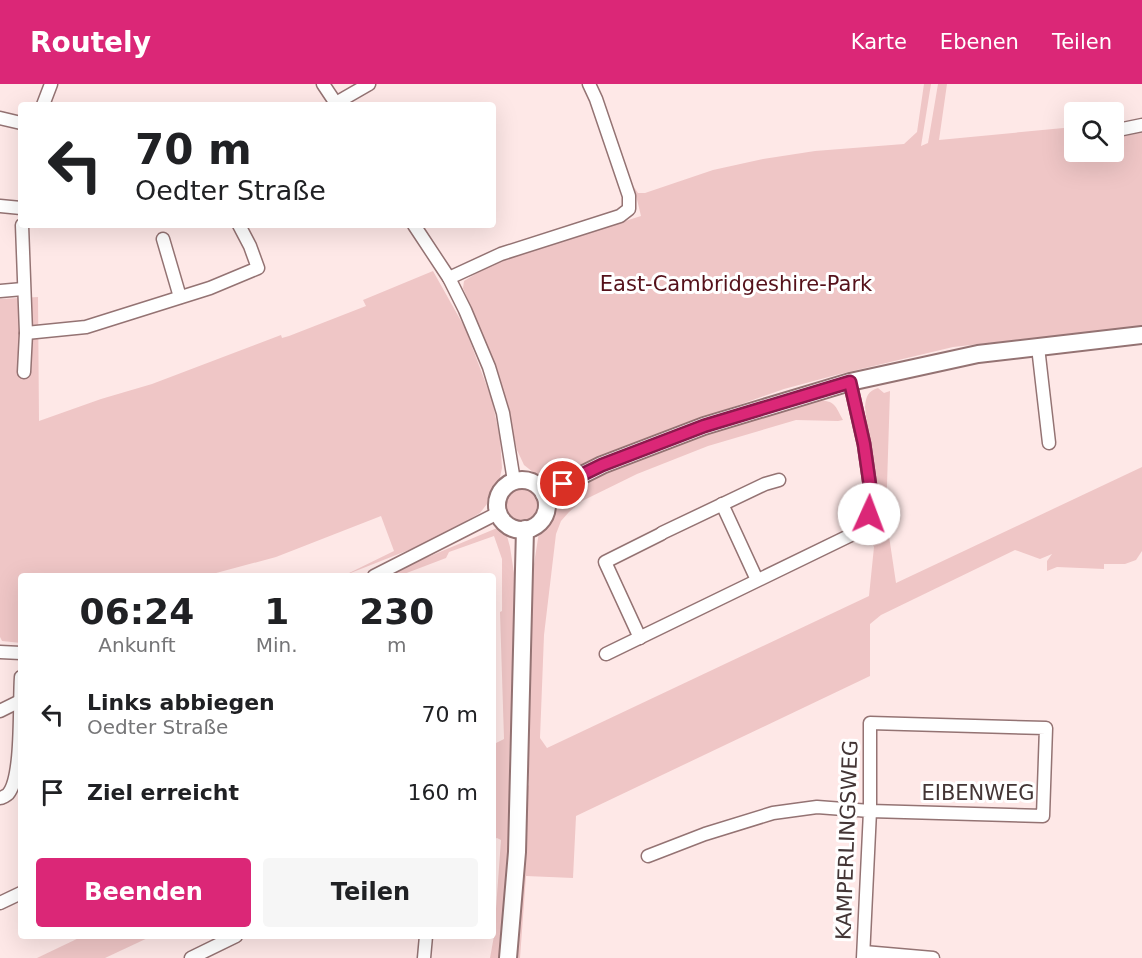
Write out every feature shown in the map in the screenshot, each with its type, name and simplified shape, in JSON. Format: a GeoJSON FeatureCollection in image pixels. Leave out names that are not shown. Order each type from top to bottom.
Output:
{"type":"FeatureCollection","features":[{"type":"Feature","properties":{"kind":"main road"},"geometry":{"type":"LineString","coordinates":[[544,494],[602,465],[704,426],[850,382],[978,354],[1142,335]]}},
{"type":"Feature","properties":{"kind":"main road"},"geometry":{"type":"LineString","coordinates":[[514,481],[531,481],[544,494],[546,508],[544,516],[533,527],[517,529],[502,521],[498,513],[497,500],[503,488],[514,481]]}},
{"type":"Feature","properties":{"kind":"main road"},"geometry":{"type":"LineString","coordinates":[[508,958],[517,852],[525,529]]}},
{"type":"Feature","properties":{"kind":"street"},"geometry":{"type":"LineString","coordinates":[[44,102],[51,84]]}},
{"type":"Feature","properties":{"kind":"street"},"geometry":{"type":"LineString","coordinates":[[323,84],[335,102]]}},
{"type":"Feature","properties":{"kind":"street"},"geometry":{"type":"LineString","coordinates":[[339,102],[369,84]]}},
{"type":"Feature","properties":{"kind":"street"},"geometry":{"type":"LineString","coordinates":[[448,278],[501,254],[620,216],[629,209],[629,196],[589,84]]}},
{"type":"Feature","properties":{"kind":"street"},"geometry":{"type":"LineString","coordinates":[[0,118],[18,122]]}},
{"type":"Feature","properties":{"kind":"street"},"geometry":{"type":"LineString","coordinates":[[1124,129],[1142,125]]}},
{"type":"Feature","properties":{"kind":"street"},"geometry":{"type":"LineString","coordinates":[[0,206],[18,208]]}},
{"type":"Feature","properties":{"kind":"street"},"geometry":{"type":"LineString","coordinates":[[22,228],[26,333],[24,372]]}},
{"type":"Feature","properties":{"kind":"street"},"geometry":{"type":"LineString","coordinates":[[26,333],[86,327],[210,288],[258,268],[250,246],[240,228]]}},
{"type":"Feature","properties":{"kind":"street"},"geometry":{"type":"LineString","coordinates":[[416,228],[448,278],[465,310],[489,367],[503,413],[514,481]]}},
{"type":"Feature","properties":{"kind":"street"},"geometry":{"type":"LineString","coordinates":[[163,238],[180,297]]}},
{"type":"Feature","properties":{"kind":"street"},"geometry":{"type":"LineString","coordinates":[[0,291],[23,289]]}},
{"type":"Feature","properties":{"kind":"street"},"geometry":{"type":"LineString","coordinates":[[1038,347],[1049,442]]}},
{"type":"Feature","properties":{"kind":"street"},"geometry":{"type":"LineString","coordinates":[[606,654],[853,534],[869,514],[870,486],[864,444],[850,382]]}},
{"type":"Feature","properties":{"kind":"street"},"geometry":{"type":"LineString","coordinates":[[640,638],[605,562],[722,504],[779,480]]}},
{"type":"Feature","properties":{"kind":"street"},"geometry":{"type":"LineString","coordinates":[[722,504],[757,580]]}},
{"type":"Feature","properties":{"kind":"street"},"geometry":{"type":"LineString","coordinates":[[381,573],[498,513]]}},
{"type":"Feature","properties":{"kind":"street"},"geometry":{"type":"LineString","coordinates":[[0,651],[18,653]]}},
{"type":"Feature","properties":{"kind":"street"},"geometry":{"type":"LineString","coordinates":[[0,711],[18,702]]}},
{"type":"Feature","properties":{"kind":"street","name":"EIBENWEG"},"geometry":{"type":"LineString","coordinates":[[870,723],[1046,728],[1043,816],[870,812]]}},
{"type":"Feature","properties":{"kind":"street","name":"KAMPERLINGSWEG"},"geometry":{"type":"LineString","coordinates":[[863,955],[870,812],[870,723]]}},
{"type":"Feature","properties":{"kind":"street"},"geometry":{"type":"LineString","coordinates":[[0,798],[8,795],[16,776],[18,755]]}},
{"type":"Feature","properties":{"kind":"street"},"geometry":{"type":"LineString","coordinates":[[648,856],[705,834],[773,813],[818,807],[870,812]]}},
{"type":"Feature","properties":{"kind":"street"},"geometry":{"type":"LineString","coordinates":[[0,903],[18,894]]}},
{"type":"Feature","properties":{"kind":"street"},"geometry":{"type":"LineString","coordinates":[[191,958],[230,939]]}},
{"type":"Feature","properties":{"kind":"street"},"geometry":{"type":"LineString","coordinates":[[424,958],[426,939]]}},
{"type":"Feature","properties":{"kind":"street"},"geometry":{"type":"LineString","coordinates":[[863,955],[933,958]]}},
{"type":"Feature","properties":{"kind":"green space","name":"East-Cambridgeshire-Park"},"geometry":{"type":"Polygon","coordinates":[[[924,84],[931,84],[921,146],[928,143],[938,84],[947,84],[939,140],[1064,128],[1064,162],[1124,162],[1124,136],[1142,133],[1142,326],[953,347],[784,389],[691,422],[549,478],[538,476],[524,465],[517,450],[493,360],[463,288],[464,281],[493,263],[641,216],[634,187],[638,193],[645,193],[713,170],[763,159],[815,151],[904,144],[917,132],[924,84]]]}},
{"type":"Feature","properties":{"kind":"green space"},"geometry":{"type":"Polygon","coordinates":[[[433,271],[465,328],[492,400],[500,438],[502,468],[497,491],[480,513],[434,540],[351,573],[394,551],[381,516],[276,557],[216,573],[18,573],[18,643],[2,641],[0,637],[0,299],[38,297],[39,421],[152,384],[281,335],[282,338],[289,336],[366,306],[363,300],[433,271]]]}},
{"type":"Feature","properties":{"kind":"green space"},"geometry":{"type":"Polygon","coordinates":[[[878,388],[884,393],[890,391],[886,516],[896,583],[1142,467],[1142,551],[1136,560],[1125,564],[1104,564],[1104,569],[1057,567],[1047,571],[1047,561],[1052,554],[1040,559],[1015,550],[881,615],[870,624],[870,676],[576,816],[573,878],[526,876],[520,958],[514,958],[527,787],[529,785],[530,620],[534,564],[539,532],[551,519],[556,504],[568,492],[611,470],[729,425],[818,400],[828,401],[834,405],[843,420],[796,420],[708,446],[637,474],[582,501],[569,512],[561,521],[556,534],[544,635],[540,738],[547,748],[869,596],[874,547],[869,537],[876,498],[865,407],[868,395],[878,388]]]}},
{"type":"Feature","properties":{"kind":"green space"},"geometry":{"type":"Polygon","coordinates":[[[522,489],[533,494],[538,505],[533,516],[522,521],[511,516],[506,505],[511,494],[522,489]]]}},
{"type":"Feature","properties":{"kind":"green space"},"geometry":{"type":"Polygon","coordinates":[[[497,528],[503,530],[510,547],[514,573],[513,724],[510,738],[509,773],[513,806],[501,958],[490,958],[493,939],[496,939],[501,840],[496,838],[496,743],[504,739],[500,612],[502,611],[502,559],[494,536],[449,552],[446,558],[407,573],[395,573],[404,567],[497,528]]]}},
{"type":"Feature","properties":{"kind":"green space"},"geometry":{"type":"Polygon","coordinates":[[[77,939],[146,939],[105,958],[37,958],[77,939]]]}},
{"type":"Feature","properties":{"kind":"route"},"geometry":{"type":"LineString","coordinates":[[563,484],[602,465],[704,426],[850,382],[864,444],[870,486],[869,514]]}}]}
